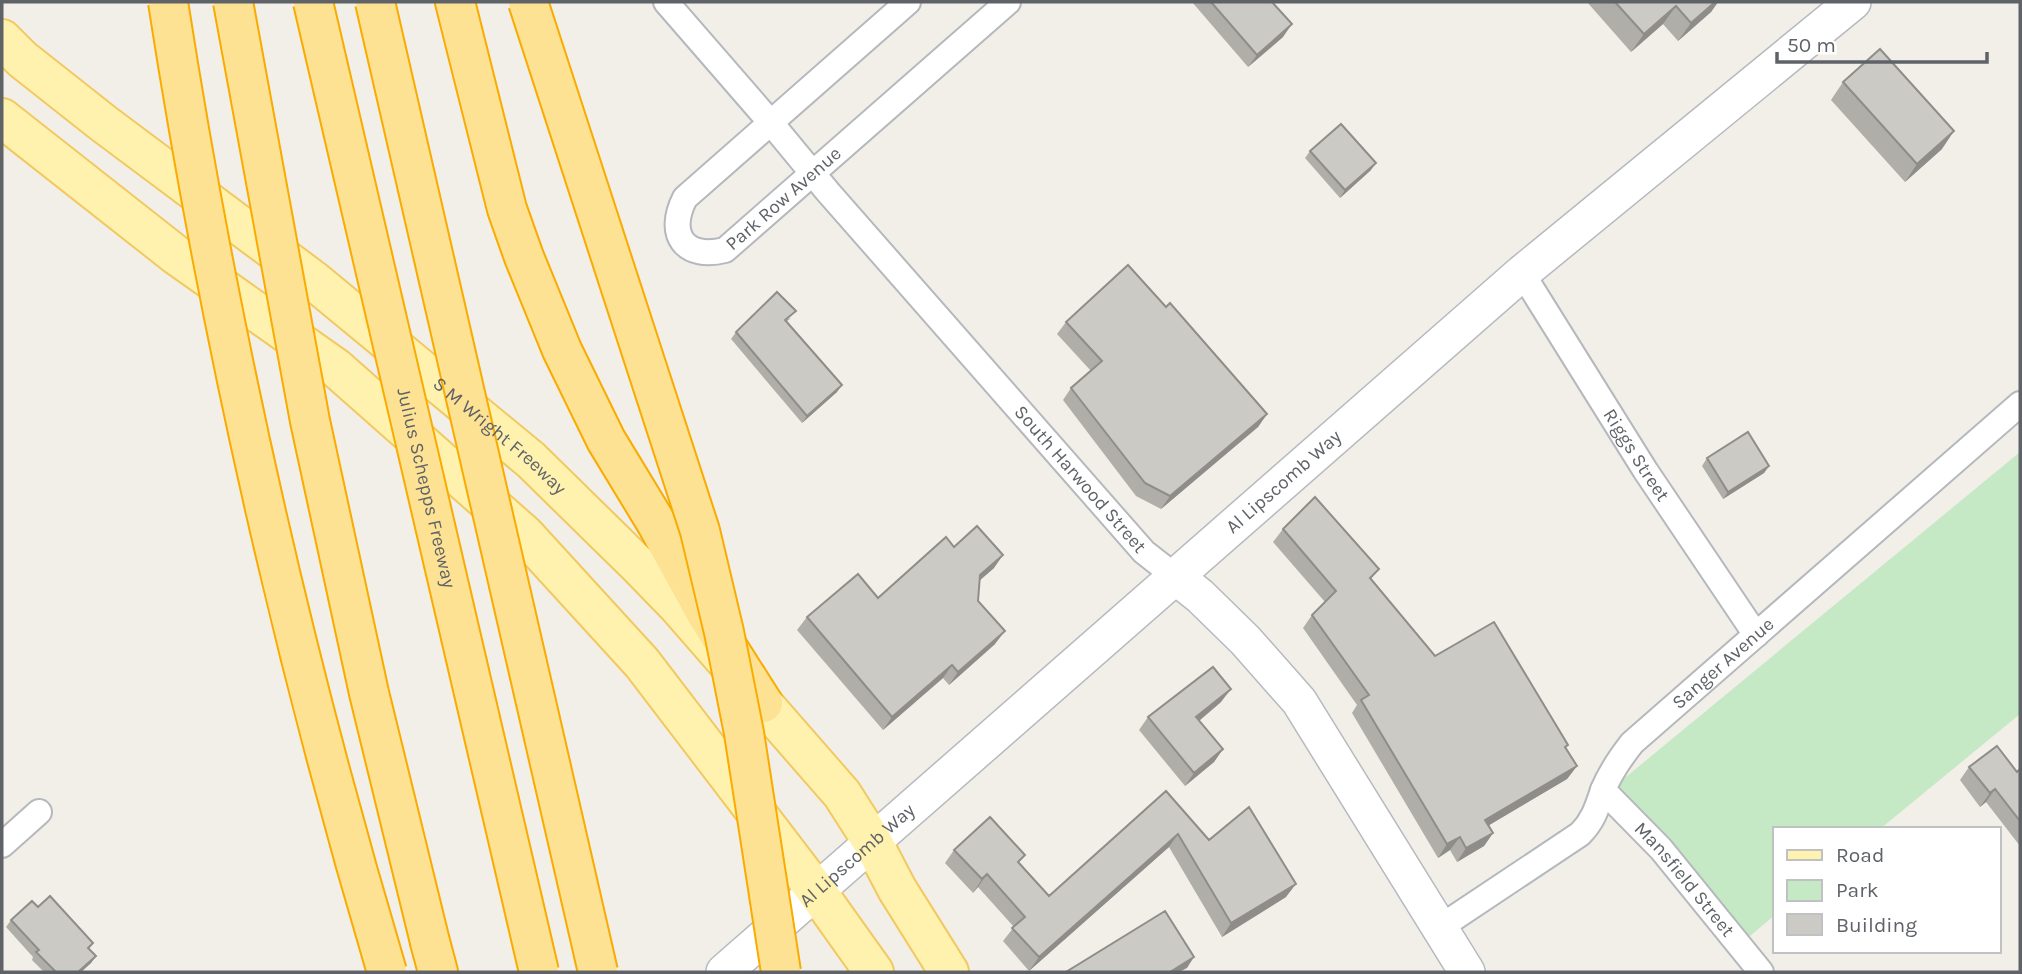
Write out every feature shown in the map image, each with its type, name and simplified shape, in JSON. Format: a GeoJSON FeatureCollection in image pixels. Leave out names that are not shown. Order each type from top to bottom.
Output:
{"type":"FeatureCollection","features":[{"type":"Feature","properties":{"kind":"highway"},"geometry":{"type":"LineString","coordinates":[[169,2],[185,107],[226,324],[283,586],[316,719],[387,972]]}},
{"type":"Feature","properties":{"kind":"highway"},"geometry":{"type":"LineString","coordinates":[[233,2],[286,299],[330,516],[369,693],[434,957]]}},
{"type":"Feature","properties":{"kind":"highway","name":"Julius Schepps Freeway"},"geometry":{"type":"LineString","coordinates":[[313,2],[538,972]]}},
{"type":"Feature","properties":{"kind":"highway"},"geometry":{"type":"LineString","coordinates":[[375,2],[598,972]]}},
{"type":"Feature","properties":{"kind":"highway"},"geometry":{"type":"LineString","coordinates":[[455,2],[494,161],[524,257],[583,395],[707,615],[764,703]]}},
{"type":"Feature","properties":{"kind":"highway"},"geometry":{"type":"LineString","coordinates":[[528,2],[700,531],[741,720],[781,972]]}},
{"type":"Feature","properties":{"kind":"main road","name":"S M Wright Freeway"},"geometry":{"type":"LineString","coordinates":[[2,39],[22,59],[103,123],[313,280],[531,460],[677,604],[842,794],[949,972]]}},
{"type":"Feature","properties":{"kind":"main road"},"geometry":{"type":"LineString","coordinates":[[2,118],[176,255],[336,368],[525,535],[642,663],[817,892],[874,972]]}},
{"type":"Feature","properties":{"kind":"street","name":"South Harwood Street"},"geometry":{"type":"LineString","coordinates":[[666,2],[1144,552],[1200,596],[1299,701],[1467,972]]}},
{"type":"Feature","properties":{"kind":"street","name":"Park Row Avenue"},"geometry":{"type":"LineString","coordinates":[[908,2],[685,198],[677,212],[676,231],[688,247],[710,254],[726,250],[1008,2]]}},
{"type":"Feature","properties":{"kind":"street","name":"Al Lipscomb Way"},"geometry":{"type":"LineString","coordinates":[[724,972],[1177,578],[1522,273],[1853,2]]}},
{"type":"Feature","properties":{"kind":"street","name":"Riggs Street"},"geometry":{"type":"LineString","coordinates":[[1522,273],[1645,470],[1756,635]]}},
{"type":"Feature","properties":{"kind":"street","name":"Sanger Avenue"},"geometry":{"type":"LineString","coordinates":[[1439,928],[1580,834],[1591,823],[1617,762],[1632,743],[2020,404]]}},
{"type":"Feature","properties":{"kind":"street","name":"Mansfield Street"},"geometry":{"type":"LineString","coordinates":[[1603,790],[1661,849],[1761,972]]}},
{"type":"Feature","properties":{"kind":"street"},"geometry":{"type":"LineString","coordinates":[[2,845],[39,812]]}},
{"type":"Feature","properties":{"kind":"green space"},"geometry":{"type":"Polygon","coordinates":[[[2020,452],[2020,714],[1882,827],[1773,827],[1773,917],[1744,941],[1615,786],[2020,452]]]}},
{"type":"Feature","properties":{"kind":"building"},"geometry":{"type":"Polygon","coordinates":[[[1211,2],[1272,2],[1292,24],[1257,55],[1211,2]]]}},
{"type":"Feature","properties":{"kind":"building"},"geometry":{"type":"Polygon","coordinates":[[[1615,2],[1715,2],[1691,23],[1676,6],[1644,34],[1615,2]]]}},
{"type":"Feature","properties":{"kind":"building"},"geometry":{"type":"Polygon","coordinates":[[[1880,49],[1954,131],[1917,164],[1843,82],[1880,49]]]}},
{"type":"Feature","properties":{"kind":"building"},"geometry":{"type":"Polygon","coordinates":[[[1341,124],[1376,163],[1345,190],[1310,151],[1341,124]]]}},
{"type":"Feature","properties":{"kind":"building"},"geometry":{"type":"Polygon","coordinates":[[[1128,265],[1166,307],[1170,303],[1267,414],[1170,496],[1145,483],[1071,388],[1102,361],[1066,322],[1128,265]]]}},
{"type":"Feature","properties":{"kind":"building"},"geometry":{"type":"Polygon","coordinates":[[[777,292],[796,311],[785,320],[842,385],[807,416],[736,332],[777,292]]]}},
{"type":"Feature","properties":{"kind":"building"},"geometry":{"type":"Polygon","coordinates":[[[1748,432],[1769,466],[1728,492],[1707,458],[1748,432]]]}},
{"type":"Feature","properties":{"kind":"building"},"geometry":{"type":"Polygon","coordinates":[[[1315,497],[1379,569],[1370,578],[1435,656],[1494,622],[1568,745],[1565,747],[1577,766],[1485,820],[1493,833],[1466,848],[1460,837],[1447,844],[1361,700],[1369,695],[1312,615],[1336,591],[1283,529],[1315,497]]]}},
{"type":"Feature","properties":{"kind":"building"},"geometry":{"type":"Polygon","coordinates":[[[977,526],[1003,555],[980,575],[978,601],[1005,631],[958,672],[952,665],[892,717],[807,617],[858,574],[878,598],[946,537],[954,547],[977,526]]]}},
{"type":"Feature","properties":{"kind":"building"},"geometry":{"type":"Polygon","coordinates":[[[1213,667],[1231,689],[1196,717],[1223,749],[1194,773],[1148,717],[1213,667]]]}},
{"type":"Feature","properties":{"kind":"building"},"geometry":{"type":"Polygon","coordinates":[[[1997,746],[2017,772],[2020,769],[2020,821],[1995,789],[1990,793],[1969,767],[1997,746]]]}},
{"type":"Feature","properties":{"kind":"building"},"geometry":{"type":"Polygon","coordinates":[[[1166,791],[1209,840],[1249,807],[1296,884],[1231,923],[1178,834],[1039,957],[1012,928],[1025,917],[987,874],[982,879],[954,850],[990,817],[1025,855],[1018,862],[1049,896],[1166,791]]]}},
{"type":"Feature","properties":{"kind":"building"},"geometry":{"type":"Polygon","coordinates":[[[50,896],[93,943],[88,948],[96,956],[78,972],[56,972],[11,920],[32,901],[38,907],[50,896]]]}},
{"type":"Feature","properties":{"kind":"building"},"geometry":{"type":"Polygon","coordinates":[[[1165,911],[1194,957],[1170,972],[1066,972],[1165,911]]]}}]}
